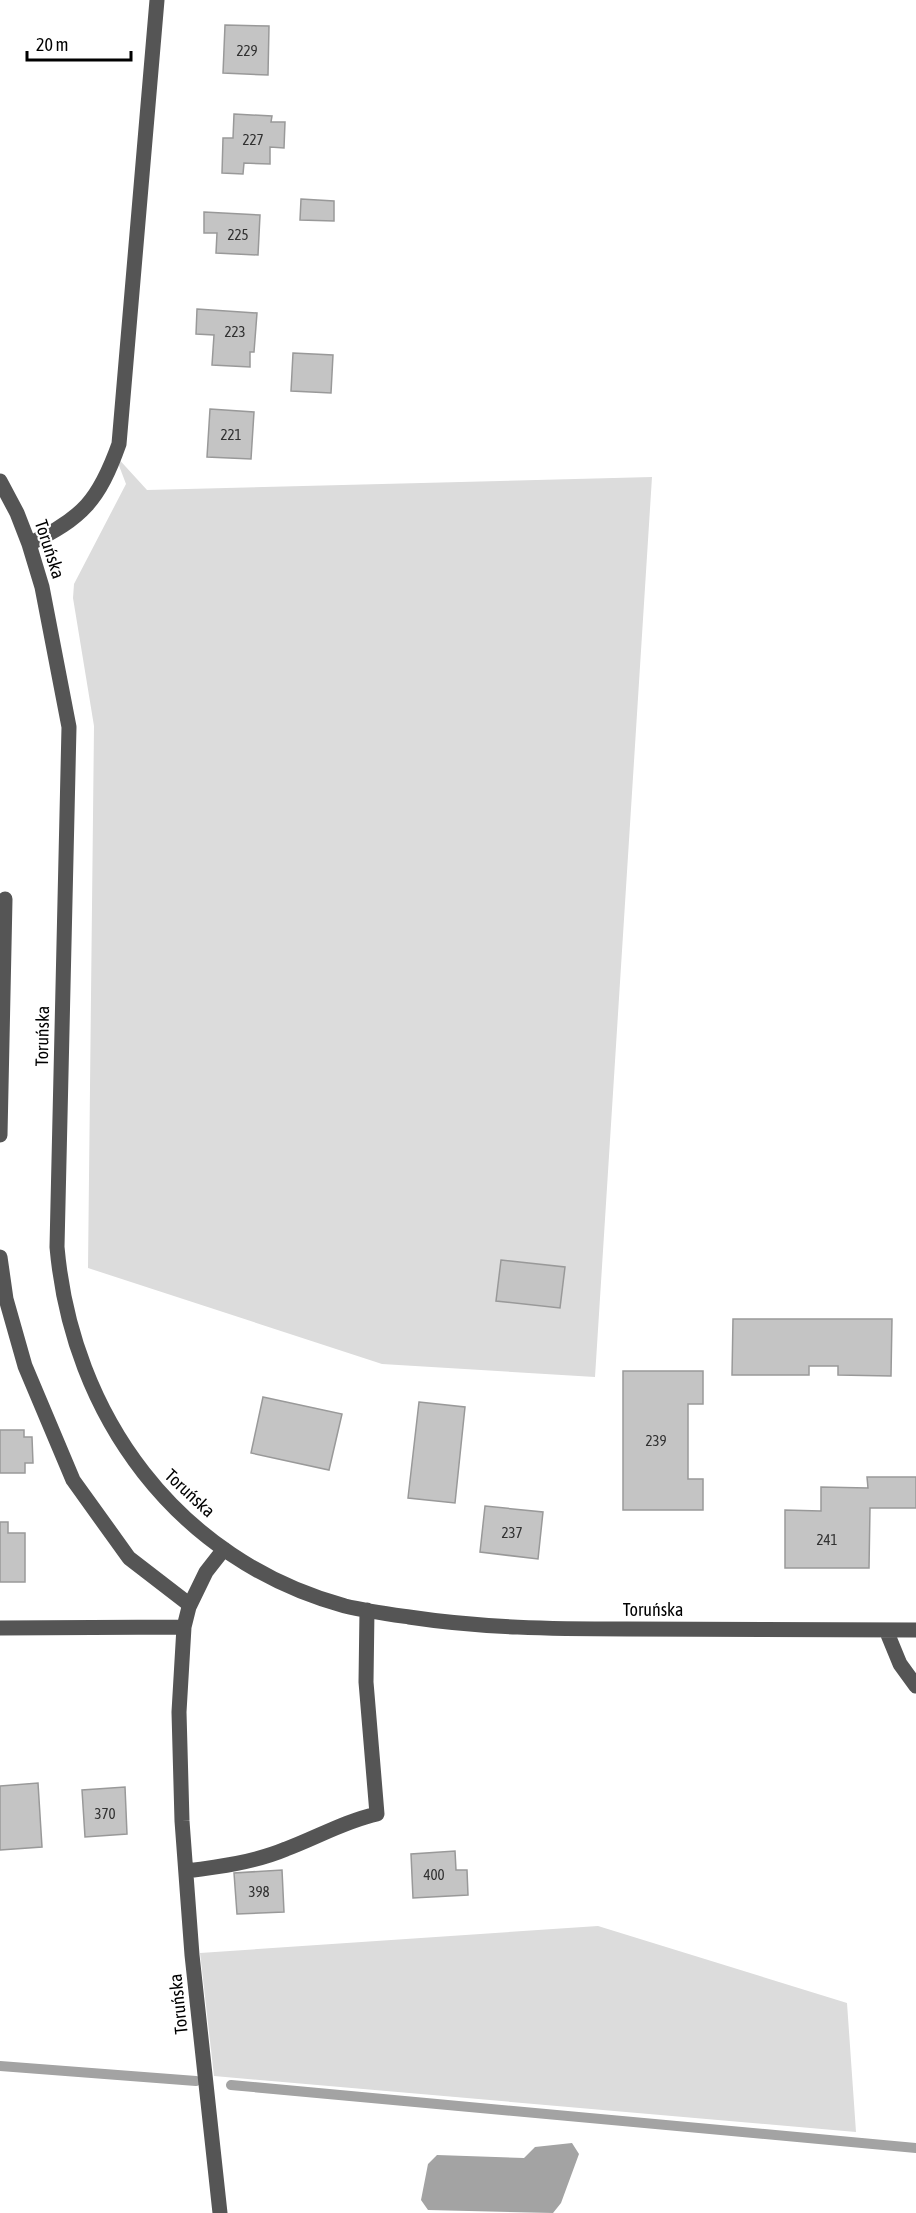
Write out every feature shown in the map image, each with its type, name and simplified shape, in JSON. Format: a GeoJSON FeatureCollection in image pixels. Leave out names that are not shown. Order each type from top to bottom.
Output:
{"type":"FeatureCollection","features":[{"type":"Feature","properties":{"kind":"street"},"geometry":{"type":"LineString","coordinates":[[29,544],[58,530],[89,503],[101,488],[119,444],[157,0]]}},
{"type":"Feature","properties":{"kind":"street","name":"Toruńska"},"geometry":{"type":"LineString","coordinates":[[0,481],[17,513],[29,544],[51,629],[69,727],[57,1246],[59,1275],[75,1342],[88,1378],[116,1434],[149,1480],[176,1509],[224,1549],[251,1566],[313,1595],[346,1606],[436,1621],[529,1629],[916,1630]]}},
{"type":"Feature","properties":{"kind":"street"},"geometry":{"type":"LineString","coordinates":[[0,1135],[5,899]]}},
{"type":"Feature","properties":{"kind":"street"},"geometry":{"type":"LineString","coordinates":[[0,1257],[6,1299],[25,1366],[73,1480],[129,1558],[190,1605]]}},
{"type":"Feature","properties":{"kind":"street","name":"Toruńska"},"geometry":{"type":"LineString","coordinates":[[220,2213],[192,1955],[182,1821],[179,1712],[184,1627],[190,1605],[206,1572],[224,1549]]}},
{"type":"Feature","properties":{"kind":"street"},"geometry":{"type":"LineString","coordinates":[[186,1870],[215,1867],[267,1856],[353,1820],[377,1814],[366,1682],[367,1610]]}},
{"type":"Feature","properties":{"kind":"street"},"geometry":{"type":"LineString","coordinates":[[0,1628],[184,1627]]}},
{"type":"Feature","properties":{"kind":"street"},"geometry":{"type":"LineString","coordinates":[[886,1630],[900,1664],[916,1686]]}},
{"type":"Feature","properties":{"kind":"shaded area"},"geometry":{"type":"Polygon","coordinates":[[[115,455],[147,490],[652,477],[595,1377],[382,1364],[88,1268],[94,726],[73,598],[74,584],[126,484],[115,455]]]}},
{"type":"Feature","properties":{"kind":"shaded area"},"geometry":{"type":"Polygon","coordinates":[[[598,1926],[847,2003],[856,2132],[214,2076],[200,1953],[598,1926]]]}},
{"type":"Feature","properties":{"kind":"shaded area"},"geometry":{"type":"Polygon","coordinates":[[[572,2143],[579,2154],[561,2203],[553,2213],[428,2210],[421,2200],[428,2164],[437,2155],[524,2158],[535,2147],[572,2143]]]}},
{"type":"Feature","properties":{"kind":"building"},"geometry":{"type":"Polygon","coordinates":[[[225,25],[269,26],[268,75],[223,73],[225,25]]]}},
{"type":"Feature","properties":{"kind":"building"},"geometry":{"type":"Polygon","coordinates":[[[234,114],[272,116],[271,122],[285,122],[284,148],[270,147],[270,164],[244,163],[243,174],[222,173],[223,138],[233,138],[234,114]]]}},
{"type":"Feature","properties":{"kind":"building"},"geometry":{"type":"Polygon","coordinates":[[[301,199],[334,201],[334,221],[300,220],[301,199]]]}},
{"type":"Feature","properties":{"kind":"building"},"geometry":{"type":"Polygon","coordinates":[[[204,212],[260,215],[258,255],[216,253],[217,233],[204,233],[204,212]]]}},
{"type":"Feature","properties":{"kind":"building"},"geometry":{"type":"Polygon","coordinates":[[[197,309],[257,313],[254,352],[250,352],[250,367],[212,365],[214,335],[196,334],[197,309]]]}},
{"type":"Feature","properties":{"kind":"building"},"geometry":{"type":"Polygon","coordinates":[[[293,353],[333,355],[331,393],[291,391],[293,353]]]}},
{"type":"Feature","properties":{"kind":"building"},"geometry":{"type":"Polygon","coordinates":[[[210,409],[254,412],[251,459],[207,457],[210,409]]]}},
{"type":"Feature","properties":{"kind":"building"},"geometry":{"type":"Polygon","coordinates":[[[501,1260],[565,1267],[560,1308],[496,1301],[501,1260]]]}},
{"type":"Feature","properties":{"kind":"building"},"geometry":{"type":"Polygon","coordinates":[[[733,1319],[892,1319],[891,1376],[838,1375],[838,1366],[809,1366],[809,1375],[732,1375],[733,1319]]]}},
{"type":"Feature","properties":{"kind":"building"},"geometry":{"type":"Polygon","coordinates":[[[623,1371],[703,1371],[703,1404],[688,1404],[688,1479],[703,1479],[703,1510],[623,1510],[623,1371]]]}},
{"type":"Feature","properties":{"kind":"building"},"geometry":{"type":"Polygon","coordinates":[[[263,1397],[342,1414],[329,1470],[251,1453],[263,1397]]]}},
{"type":"Feature","properties":{"kind":"building"},"geometry":{"type":"Polygon","coordinates":[[[419,1402],[465,1407],[455,1503],[408,1498],[419,1402]]]}},
{"type":"Feature","properties":{"kind":"building"},"geometry":{"type":"Polygon","coordinates":[[[0,1430],[24,1430],[24,1437],[32,1437],[33,1463],[25,1463],[25,1473],[0,1473],[0,1430]]]}},
{"type":"Feature","properties":{"kind":"building"},"geometry":{"type":"Polygon","coordinates":[[[867,1477],[916,1477],[916,1508],[870,1508],[869,1568],[785,1568],[785,1510],[821,1511],[821,1487],[868,1488],[867,1477]]]}},
{"type":"Feature","properties":{"kind":"building"},"geometry":{"type":"Polygon","coordinates":[[[485,1506],[543,1512],[538,1559],[480,1552],[485,1506]]]}},
{"type":"Feature","properties":{"kind":"building"},"geometry":{"type":"Polygon","coordinates":[[[0,1522],[8,1522],[8,1533],[25,1533],[25,1582],[0,1582],[0,1522]]]}},
{"type":"Feature","properties":{"kind":"building"},"geometry":{"type":"Polygon","coordinates":[[[38,1783],[42,1847],[0,1850],[0,1786],[38,1783]]]}},
{"type":"Feature","properties":{"kind":"building"},"geometry":{"type":"Polygon","coordinates":[[[125,1787],[127,1834],[85,1837],[82,1790],[125,1787]]]}},
{"type":"Feature","properties":{"kind":"building"},"geometry":{"type":"Polygon","coordinates":[[[455,1851],[456,1870],[467,1870],[468,1895],[413,1898],[411,1854],[455,1851]]]}},
{"type":"Feature","properties":{"kind":"building"},"geometry":{"type":"Polygon","coordinates":[[[282,1870],[284,1912],[237,1914],[234,1873],[282,1870]]]}},
{"type":"Feature","properties":{"kind":"waterway"},"geometry":{"type":"LineString","coordinates":[[0,2066],[196,2081]]}},
{"type":"Feature","properties":{"kind":"waterway"},"geometry":{"type":"LineString","coordinates":[[231,2085],[916,2148]]}}]}
